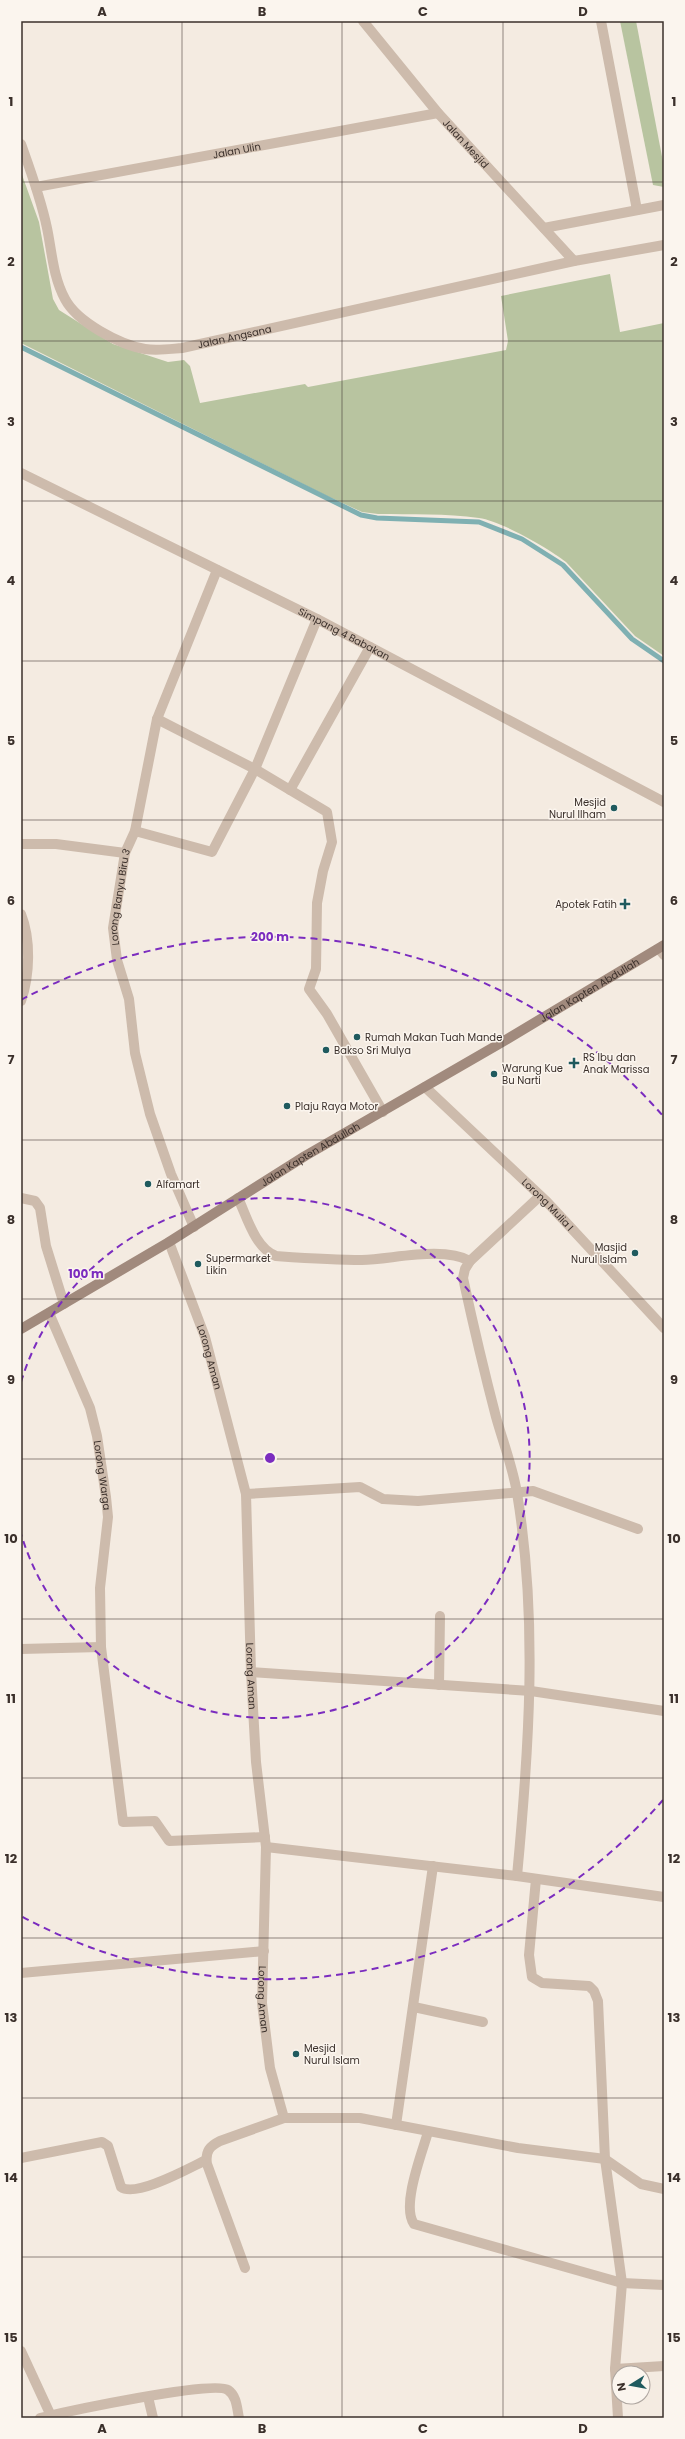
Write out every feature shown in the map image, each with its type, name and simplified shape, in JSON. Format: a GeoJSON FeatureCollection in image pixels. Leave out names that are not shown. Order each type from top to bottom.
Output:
{"type":"FeatureCollection","features":[{"type":"Feature","properties":{"kind":"main road","name":"Jalan Kapten Abdullah"},"geometry":{"type":"LineString","coordinates":[[21,1330],[194,1227],[305,1156],[662,950]]}},
{"type":"Feature","properties":{"kind":"street","name":"Jalan Mesjid"},"geometry":{"type":"LineString","coordinates":[[363,21],[438,113],[574,261]]}},
{"type":"Feature","properties":{"kind":"street"},"geometry":{"type":"LineString","coordinates":[[601,21],[637,210]]}},
{"type":"Feature","properties":{"kind":"street","name":"Jalan Ulin"},"geometry":{"type":"LineString","coordinates":[[36,187],[438,113]]}},
{"type":"Feature","properties":{"kind":"street","name":"Jalan Angsana"},"geometry":{"type":"LineString","coordinates":[[21,144],[36,187],[47,228],[56,278],[66,301],[80,316],[102,332],[121,342],[145,349],[182,348],[574,261],[664,245]]}},
{"type":"Feature","properties":{"kind":"street"},"geometry":{"type":"LineString","coordinates":[[544,228],[664,205]]}},
{"type":"Feature","properties":{"kind":"street","name":"Simpang 4 Babakan"},"geometry":{"type":"LineString","coordinates":[[21,473],[317,619],[664,802]]}},
{"type":"Feature","properties":{"kind":"street","name":"Lorong Banyu Biru 3"},"geometry":{"type":"LineString","coordinates":[[194,1227],[171,1174],[150,1114],[135,1053],[129,999],[117,960],[113,928],[125,853],[135,831],[157,719],[217,570]]}},
{"type":"Feature","properties":{"kind":"street"},"geometry":{"type":"LineString","coordinates":[[135,831],[212,852],[255,769],[317,619]]}},
{"type":"Feature","properties":{"kind":"street"},"geometry":{"type":"LineString","coordinates":[[290,790],[370,647]]}},
{"type":"Feature","properties":{"kind":"street"},"geometry":{"type":"LineString","coordinates":[[157,719],[255,769],[327,812],[332,842],[322,871],[318,896],[315,928],[316,969],[309,990],[327,1014],[383,1112]]}},
{"type":"Feature","properties":{"kind":"street"},"geometry":{"type":"LineString","coordinates":[[21,844],[56,844],[125,853]]}},
{"type":"Feature","properties":{"kind":"street"},"geometry":{"type":"LineString","coordinates":[[21,914],[27,938],[28,956],[27,976],[21,1001]]}},
{"type":"Feature","properties":{"kind":"street","name":"Lorong Mulia I"},"geometry":{"type":"LineString","coordinates":[[425,1087],[540,1196],[664,1328]]}},
{"type":"Feature","properties":{"kind":"street"},"geometry":{"type":"LineString","coordinates":[[517,1876],[524,1800],[531,1691],[528,1593],[517,1492],[484,1374],[463,1278],[465,1269],[470,1261],[540,1196]]}},
{"type":"Feature","properties":{"kind":"street"},"geometry":{"type":"LineString","coordinates":[[21,1198],[35,1201],[38,1206],[46,1246],[64,1304]]}},
{"type":"Feature","properties":{"kind":"street"},"geometry":{"type":"LineString","coordinates":[[238,1198],[259,1243],[267,1253],[276,1256],[362,1260],[444,1253],[460,1255],[470,1261]]}},
{"type":"Feature","properties":{"kind":"street","name":"Lorong Aman"},"geometry":{"type":"LineString","coordinates":[[169,1242],[205,1337],[246,1494],[251,1672],[256,1762],[265,1842],[262,2004],[264,2032],[270,2068],[284,2118]]}},
{"type":"Feature","properties":{"kind":"street","name":"Lorong Warga"},"geometry":{"type":"LineString","coordinates":[[49,1313],[90,1408],[101,1458],[108,1517],[100,1588],[101,1647],[123,1822],[155,1821],[169,1841],[265,1842]]}},
{"type":"Feature","properties":{"kind":"street"},"geometry":{"type":"LineString","coordinates":[[246,1494],[360,1487],[383,1499],[418,1501],[517,1492],[539,1492],[638,1529]]}},
{"type":"Feature","properties":{"kind":"street"},"geometry":{"type":"LineString","coordinates":[[439,1685],[440,1616]]}},
{"type":"Feature","properties":{"kind":"street"},"geometry":{"type":"LineString","coordinates":[[21,1649],[101,1647]]}},
{"type":"Feature","properties":{"kind":"street"},"geometry":{"type":"LineString","coordinates":[[251,1672],[531,1691],[664,1711]]}},
{"type":"Feature","properties":{"kind":"street"},"geometry":{"type":"LineString","coordinates":[[265,1842],[664,1897]]}},
{"type":"Feature","properties":{"kind":"street"},"geometry":{"type":"LineString","coordinates":[[396,2125],[433,1866]]}},
{"type":"Feature","properties":{"kind":"street"},"geometry":{"type":"LineString","coordinates":[[536,1879],[529,1955],[532,1977],[542,1983],[589,1986],[597,1997],[605,2159],[622,2283],[615,2365]]}},
{"type":"Feature","properties":{"kind":"street"},"geometry":{"type":"LineString","coordinates":[[21,1973],[264,1951]]}},
{"type":"Feature","properties":{"kind":"street"},"geometry":{"type":"LineString","coordinates":[[414,2007],[483,2022]]}},
{"type":"Feature","properties":{"kind":"street"},"geometry":{"type":"LineString","coordinates":[[245,2268],[206,2160],[208,2148],[214,2144],[284,2118],[360,2118],[518,2148],[605,2159],[642,2184],[664,2189]]}},
{"type":"Feature","properties":{"kind":"street"},"geometry":{"type":"LineString","coordinates":[[428,2132],[412,2190],[409,2212],[414,2224],[622,2283],[664,2285]]}},
{"type":"Feature","properties":{"kind":"street"},"geometry":{"type":"LineString","coordinates":[[21,2158],[102,2142],[108,2146],[121,2187],[127,2191],[139,2190],[206,2160]]}},
{"type":"Feature","properties":{"kind":"street"},"geometry":{"type":"LineString","coordinates":[[21,2351],[51,2417]]}},
{"type":"Feature","properties":{"kind":"street"},"geometry":{"type":"LineString","coordinates":[[651,2367],[664,2366]]}},
{"type":"Feature","properties":{"kind":"street"},"geometry":{"type":"LineString","coordinates":[[40,2418],[180,2391],[224,2388],[230,2391],[234,2398],[239,2418]]}},
{"type":"Feature","properties":{"kind":"street"},"geometry":{"type":"LineString","coordinates":[[148,2397],[153,2418]]}},
{"type":"Feature","properties":{"kind":"street"},"geometry":{"type":"LineString","coordinates":[[617,2405],[618,2418]]}},
{"type":"Feature","properties":{"kind":"green space"},"geometry":{"type":"Polygon","coordinates":[[[620,21],[636,21],[664,167],[664,187],[653,185],[620,21]]]}},
{"type":"Feature","properties":{"kind":"green space"},"geometry":{"type":"Polygon","coordinates":[[[21,172],[39,222],[53,299],[59,310],[113,344],[168,362],[184,360],[190,366],[200,403],[305,384],[308,387],[506,350],[508,341],[501,296],[610,274],[620,332],[664,323],[664,656],[635,636],[566,562],[536,543],[499,524],[488,520],[467,516],[378,514],[362,512],[21,343],[21,172]]]}},
{"type":"Feature","properties":{"kind":"waterway"},"geometry":{"type":"LineString","coordinates":[[21,347],[361,515],[377,518],[479,522],[522,539],[563,565],[632,639],[664,661]]}},
{"type":"Feature","properties":{"kind":"place","name":"Mesjid Nurul Ilham"},"geometry":{"type":"Point","coordinates":[614,808]}},
{"type":"Feature","properties":{"kind":"place","name":"Apotek Fatih"},"geometry":{"type":"Point","coordinates":[625,904]}},
{"type":"Feature","properties":{"kind":"place","name":"Rumah Makan Tuah Mande"},"geometry":{"type":"Point","coordinates":[357,1037]}},
{"type":"Feature","properties":{"kind":"place","name":"Bakso Sri Mulya"},"geometry":{"type":"Point","coordinates":[326,1050]}},
{"type":"Feature","properties":{"kind":"place","name":"RS Ibu dan Anak Marissa"},"geometry":{"type":"Point","coordinates":[574,1063]}},
{"type":"Feature","properties":{"kind":"place","name":"Warung Kue Bu Narti"},"geometry":{"type":"Point","coordinates":[494,1074]}},
{"type":"Feature","properties":{"kind":"place","name":"Plaju Raya Motor"},"geometry":{"type":"Point","coordinates":[287,1106]}},
{"type":"Feature","properties":{"kind":"place","name":"Alfamart"},"geometry":{"type":"Point","coordinates":[148,1184]}},
{"type":"Feature","properties":{"kind":"place","name":"Masjid Nurul Islam"},"geometry":{"type":"Point","coordinates":[635,1253]}},
{"type":"Feature","properties":{"kind":"place","name":"Supermarket Likin"},"geometry":{"type":"Point","coordinates":[198,1264]}},
{"type":"Feature","properties":{"kind":"place","name":"Mesjid Nurul Islam"},"geometry":{"type":"Point","coordinates":[296,2054]}}]}
